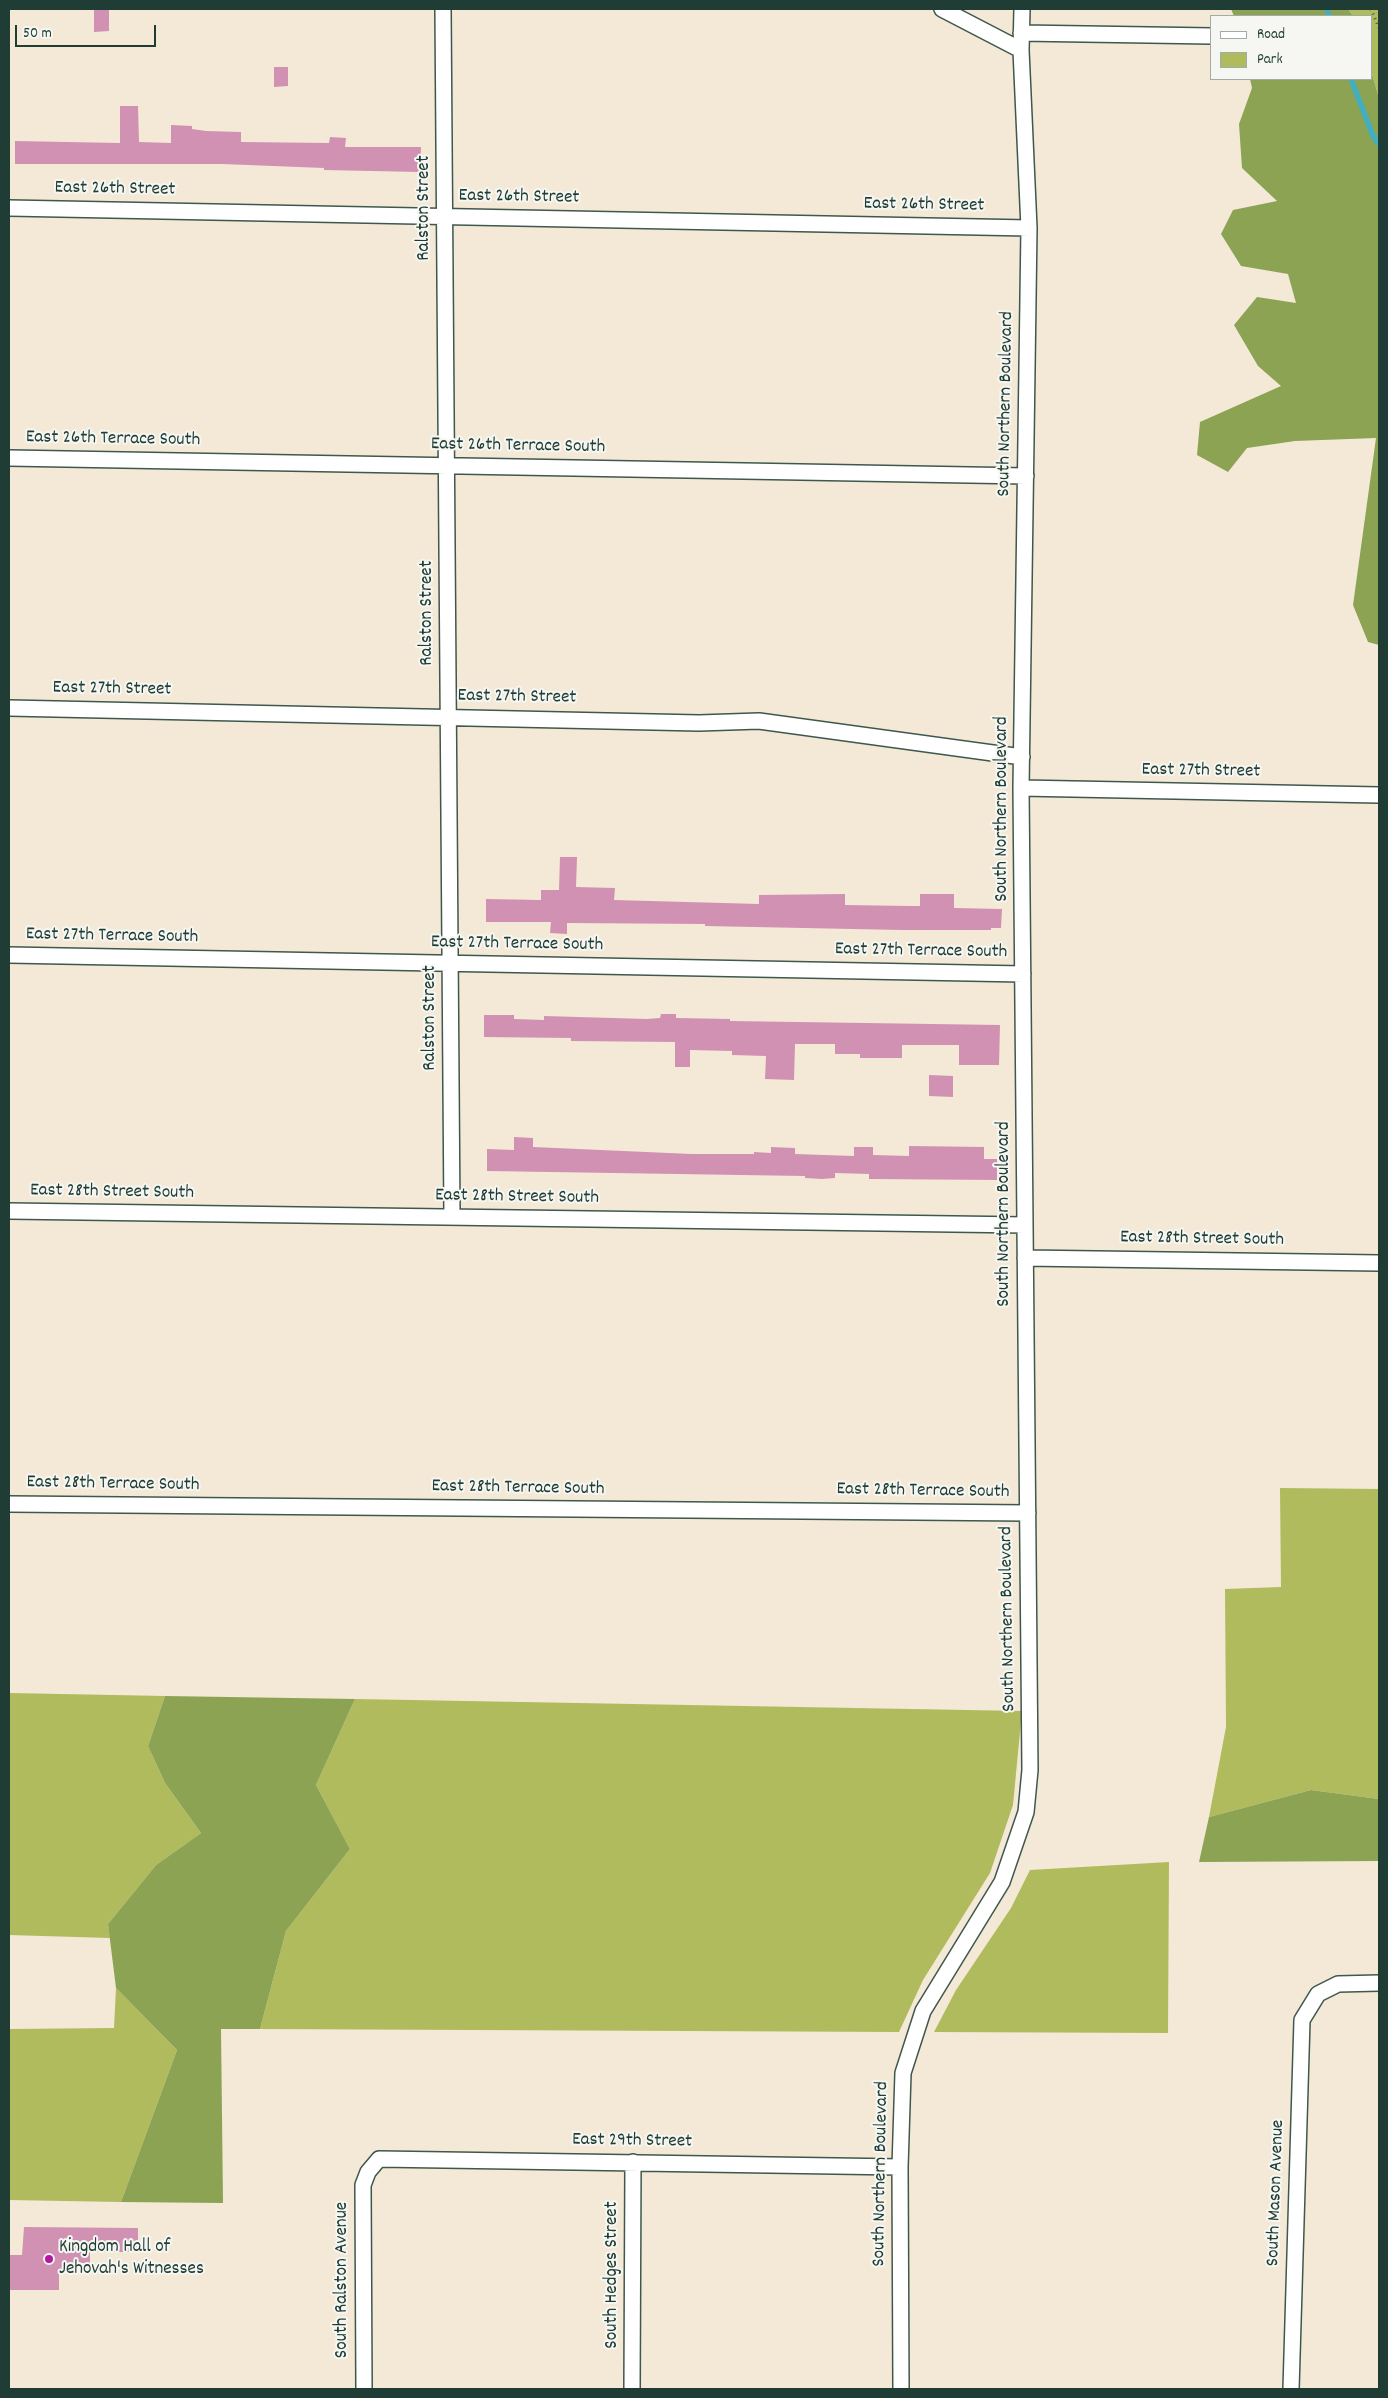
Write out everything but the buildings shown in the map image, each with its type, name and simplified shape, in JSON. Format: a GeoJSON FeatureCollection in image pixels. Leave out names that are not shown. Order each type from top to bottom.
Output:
{"type":"FeatureCollection","features":[{"type":"Feature","properties":{"kind":"street","name":"Ralston Street"},"geometry":{"type":"LineString","coordinates":[[443,9],[452,1217]]}},
{"type":"Feature","properties":{"kind":"street"},"geometry":{"type":"LineString","coordinates":[[942,9],[1021,50]]}},
{"type":"Feature","properties":{"kind":"street","name":"South Northern Boulevard"},"geometry":{"type":"LineString","coordinates":[[901,2389],[900,2167],[903,2072],[923,2011],[1002,1882],[1026,1812],[1030,1770],[1021,788],[1030,228],[1021,50],[1022,9]]}},
{"type":"Feature","properties":{"kind":"street"},"geometry":{"type":"LineString","coordinates":[[1022,33],[1210,36]]}},
{"type":"Feature","properties":{"kind":"street","name":"East 26th Street"},"geometry":{"type":"LineString","coordinates":[[9,208],[1030,228]]}},
{"type":"Feature","properties":{"kind":"street","name":"East 26th Terrace South"},"geometry":{"type":"LineString","coordinates":[[9,458],[1026,476]]}},
{"type":"Feature","properties":{"kind":"street","name":"East 27th Street"},"geometry":{"type":"LineString","coordinates":[[9,708],[449,716],[699,723],[759,721],[1022,757]]}},
{"type":"Feature","properties":{"kind":"street","name":"East 27th Street"},"geometry":{"type":"LineString","coordinates":[[1021,788],[1379,796]]}},
{"type":"Feature","properties":{"kind":"street","name":"East 27th Terrace South"},"geometry":{"type":"LineString","coordinates":[[9,956],[1024,974]]}},
{"type":"Feature","properties":{"kind":"street","name":"East 28th Street South"},"geometry":{"type":"LineString","coordinates":[[9,1211],[1025,1225]]}},
{"type":"Feature","properties":{"kind":"street","name":"East 28th Street South"},"geometry":{"type":"LineString","coordinates":[[1025,1258],[1379,1263]]}},
{"type":"Feature","properties":{"kind":"street","name":"East 28th Terrace South"},"geometry":{"type":"LineString","coordinates":[[9,1504],[1028,1513]]}},
{"type":"Feature","properties":{"kind":"street","name":"South Mason Avenue"},"geometry":{"type":"LineString","coordinates":[[1291,2389],[1302,2020],[1318,1994],[1338,1984],[1379,1983]]}},
{"type":"Feature","properties":{"kind":"street","name":"East 29th Street"},"geometry":{"type":"LineString","coordinates":[[368,2172],[379,2159],[900,2167]]}},
{"type":"Feature","properties":{"kind":"street","name":"South Hedges Street"},"geometry":{"type":"LineString","coordinates":[[632,2389],[633,2162]]}},
{"type":"Feature","properties":{"kind":"street","name":"South Ralston Avenue"},"geometry":{"type":"LineString","coordinates":[[364,2389],[363,2185],[368,2172]]}},
{"type":"Feature","properties":{"kind":"path"},"geometry":{"type":"LineString","coordinates":[[1371,9],[1379,28]]}},
{"type":"Feature","properties":{"kind":"green space"},"geometry":{"type":"Polygon","coordinates":[[[1231,9],[1348,9],[1352,15],[1234,15],[1231,9]]]}},
{"type":"Feature","properties":{"kind":"green space"},"geometry":{"type":"Polygon","coordinates":[[[1348,9],[1379,9],[1379,98],[1373,77],[1373,15],[1352,15],[1348,9]]]}},
{"type":"Feature","properties":{"kind":"green space"},"geometry":{"type":"Polygon","coordinates":[[[1373,77],[1379,98],[1379,645],[1368,642],[1353,605],[1376,438],[1295,441],[1247,448],[1228,472],[1197,455],[1200,422],[1281,386],[1258,366],[1234,325],[1257,297],[1296,303],[1288,274],[1241,266],[1221,234],[1233,210],[1277,201],[1242,168],[1239,124],[1252,88],[1250,80],[1373,80],[1373,77]]]}},
{"type":"Feature","properties":{"kind":"green space"},"geometry":{"type":"Polygon","coordinates":[[[1280,1488],[1379,1489],[1379,1799],[1311,1790],[1209,1817],[1226,1727],[1225,1589],[1281,1587],[1280,1488]]]}},
{"type":"Feature","properties":{"kind":"green space"},"geometry":{"type":"Polygon","coordinates":[[[9,1693],[165,1696],[148,1746],[165,1783],[201,1833],[156,1865],[108,1924],[110,1938],[9,1935],[9,1693]]]}},
{"type":"Feature","properties":{"kind":"green space"},"geometry":{"type":"Polygon","coordinates":[[[165,1696],[355,1699],[316,1785],[350,1849],[286,1931],[260,2029],[221,2029],[223,2203],[121,2202],[177,2050],[116,1988],[108,1924],[156,1865],[201,1833],[165,1783],[148,1746],[165,1696]]]}},
{"type":"Feature","properties":{"kind":"green space"},"geometry":{"type":"Polygon","coordinates":[[[355,1699],[1022,1711],[1013,1805],[990,1873],[923,1980],[899,2032],[260,2029],[286,1931],[350,1849],[316,1785],[355,1699]]]}},
{"type":"Feature","properties":{"kind":"green space"},"geometry":{"type":"Polygon","coordinates":[[[1311,1790],[1379,1799],[1379,1861],[1199,1862],[1209,1817],[1311,1790]]]}},
{"type":"Feature","properties":{"kind":"green space"},"geometry":{"type":"Polygon","coordinates":[[[1169,1862],[1168,2033],[934,2032],[956,1990],[1011,1908],[1030,1870],[1169,1862]]]}},
{"type":"Feature","properties":{"kind":"green space"},"geometry":{"type":"Polygon","coordinates":[[[116,1988],[177,2050],[121,2202],[9,2200],[9,2029],[114,2028],[116,1988]]]}},
{"type":"Feature","properties":{"kind":"waterway"},"geometry":{"type":"LineString","coordinates":[[1327,9],[1329,15]]}},
{"type":"Feature","properties":{"kind":"waterway"},"geometry":{"type":"LineString","coordinates":[[1351,80],[1373,136],[1379,144]]}},
{"type":"Feature","properties":{"kind":"place","name":"Kingdom Hall of Jehovah's Witnesses"},"geometry":{"type":"Point","coordinates":[49,2259]}}]}
